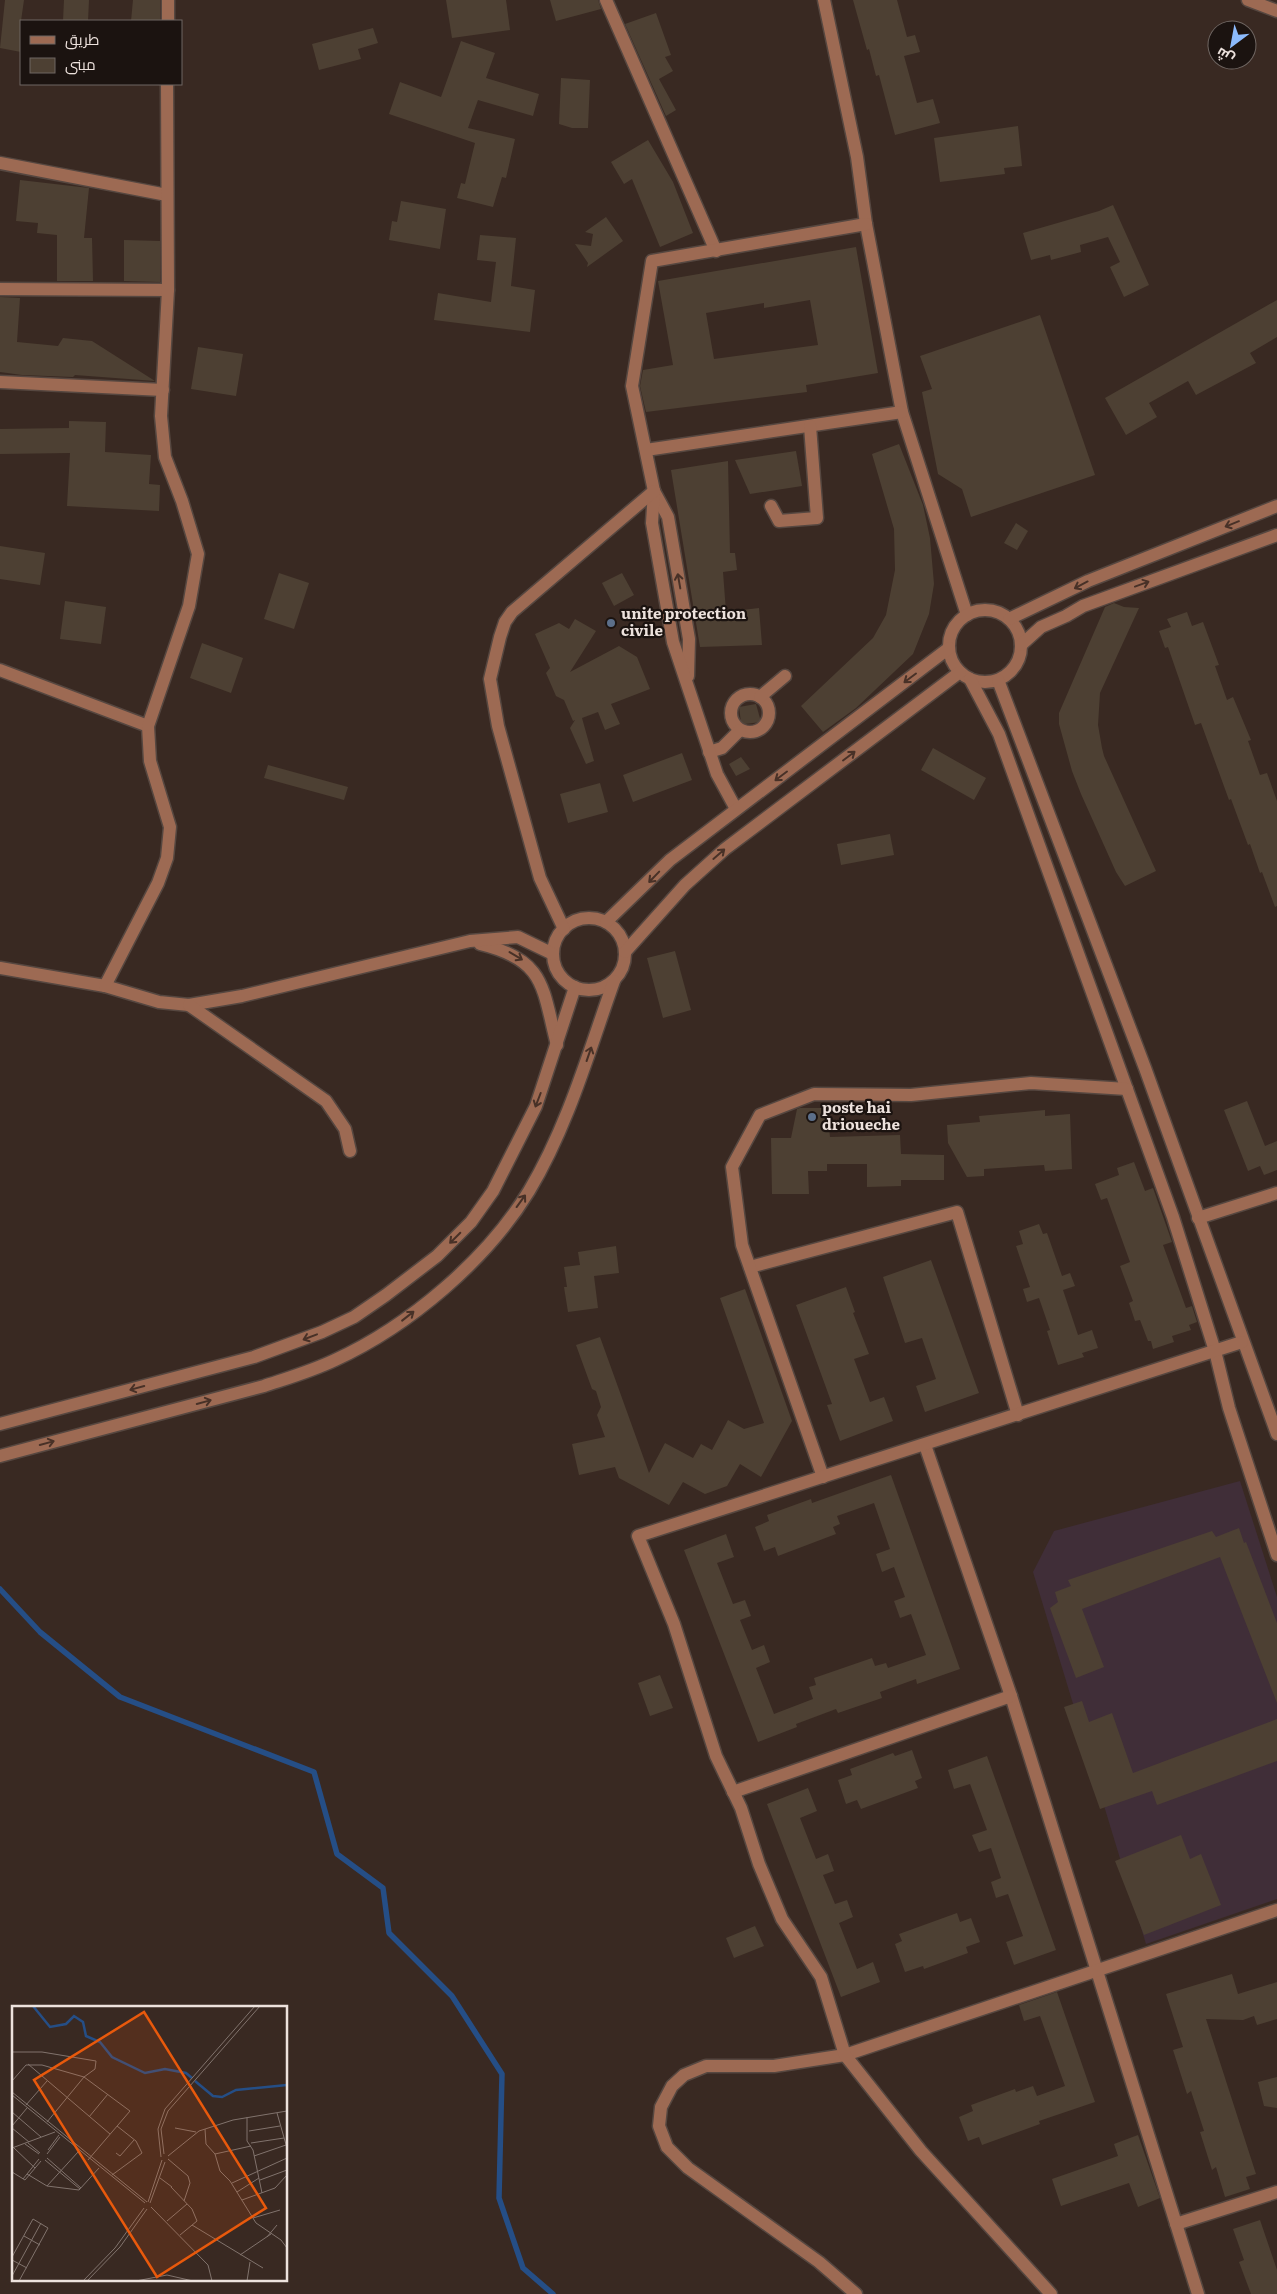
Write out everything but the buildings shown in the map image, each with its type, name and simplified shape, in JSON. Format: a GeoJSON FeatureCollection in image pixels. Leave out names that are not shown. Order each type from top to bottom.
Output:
{"type":"FeatureCollection","features":[{"type":"Feature","properties":{"kind":"street"},"geometry":{"type":"LineString","coordinates":[[168,0],[168,20]]}},
{"type":"Feature","properties":{"kind":"street"},"geometry":{"type":"LineString","coordinates":[[606,0],[716,251]]}},
{"type":"Feature","properties":{"kind":"street"},"geometry":{"type":"LineString","coordinates":[[824,0],[857,157],[866,224],[902,412],[967,615]]}},
{"type":"Feature","properties":{"kind":"street"},"geometry":{"type":"LineString","coordinates":[[1248,0],[1277,11]]}},
{"type":"Feature","properties":{"kind":"street"},"geometry":{"type":"LineString","coordinates":[[105,986],[158,883],[167,858],[170,827],[150,761],[148,726],[189,606],[198,554],[182,501],[165,457],[162,416],[168,290],[167,85]]}},
{"type":"Feature","properties":{"kind":"street"},"geometry":{"type":"LineString","coordinates":[[0,163],[168,195]]}},
{"type":"Feature","properties":{"kind":"street"},"geometry":{"type":"LineString","coordinates":[[736,809],[717,774],[688,681],[673,642],[652,523],[654,491],[632,386],[652,261],[866,224]]}},
{"type":"Feature","properties":{"kind":"street"},"geometry":{"type":"LineString","coordinates":[[0,289],[168,290]]}},
{"type":"Feature","properties":{"kind":"street"},"geometry":{"type":"LineString","coordinates":[[0,382],[163,390]]}},
{"type":"Feature","properties":{"kind":"street"},"geometry":{"type":"LineString","coordinates":[[646,450],[902,412]]}},
{"type":"Feature","properties":{"kind":"street"},"geometry":{"type":"LineString","coordinates":[[771,506],[779,521],[817,518],[810,426]]}},
{"type":"Feature","properties":{"kind":"street"},"geometry":{"type":"LineString","coordinates":[[564,928],[540,878],[498,726],[490,679],[505,622],[512,612],[654,491]]}},
{"type":"Feature","properties":{"kind":"street"},"geometry":{"type":"LineString","coordinates":[[1009,619],[1088,581],[1277,506]]}},
{"type":"Feature","properties":{"kind":"street"},"geometry":{"type":"LineString","coordinates":[[1021,645],[1041,627],[1083,606],[1277,536]]}},
{"type":"Feature","properties":{"kind":"street"},"geometry":{"type":"LineString","coordinates":[[965,676],[984,682],[998,680],[1011,672],[1017,664],[1021,645],[1020,635],[1009,619],[991,610],[975,611],[967,615],[956,624],[951,632],[949,648],[951,659],[965,676],[1000,734],[1173,1217],[1215,1351],[1229,1408],[1277,1554]]}},
{"type":"Feature","properties":{"kind":"street"},"geometry":{"type":"LineString","coordinates":[[606,922],[670,860],[949,648]]}},
{"type":"Feature","properties":{"kind":"street"},"geometry":{"type":"LineString","coordinates":[[0,670],[148,726]]}},
{"type":"Feature","properties":{"kind":"street"},"geometry":{"type":"LineString","coordinates":[[760,697],[785,676]]}},
{"type":"Feature","properties":{"kind":"street"},"geometry":{"type":"LineString","coordinates":[[625,952],[684,885],[725,849],[965,676]]}},
{"type":"Feature","properties":{"kind":"street"},"geometry":{"type":"LineString","coordinates":[[998,680],[1145,1068],[1242,1342],[1277,1434]]}},
{"type":"Feature","properties":{"kind":"street"},"geometry":{"type":"LineString","coordinates":[[748,694],[760,697],[768,707],[768,720],[759,730],[746,732],[740,730],[732,721],[731,709],[736,699],[748,694]]}},
{"type":"Feature","properties":{"kind":"street"},"geometry":{"type":"LineString","coordinates":[[709,752],[722,748],[740,730]]}},
{"type":"Feature","properties":{"kind":"street"},"geometry":{"type":"LineString","coordinates":[[0,1456],[264,1386],[335,1361],[368,1344],[459,1276],[484,1250],[529,1191],[554,1142],[575,1090],[614,981],[622,971],[626,960],[621,936],[614,927],[606,922],[592,918],[580,919],[564,928],[555,942],[553,954],[555,966],[560,976],[575,987],[592,990],[604,987],[614,981]]}},
{"type":"Feature","properties":{"kind":"street"},"geometry":{"type":"LineString","coordinates":[[0,968],[105,986],[159,1002],[189,1004],[242,996],[470,941],[518,937],[553,954]]}},
{"type":"Feature","properties":{"kind":"street"},"geometry":{"type":"LineString","coordinates":[[470,941],[502,949],[518,956],[531,967],[544,995],[557,1047]]}},
{"type":"Feature","properties":{"kind":"street"},"geometry":{"type":"LineString","coordinates":[[0,1424],[254,1357],[322,1332],[354,1317],[386,1295],[437,1256],[471,1222],[493,1191],[510,1161],[536,1106],[557,1047],[575,987]]}},
{"type":"Feature","properties":{"kind":"street"},"geometry":{"type":"LineString","coordinates":[[189,1004],[326,1100],[346,1129],[350,1151]]}},
{"type":"Feature","properties":{"kind":"street"},"geometry":{"type":"LineString","coordinates":[[824,1477],[742,1245],[732,1168],[760,1115],[814,1094],[911,1095],[1031,1083],[1127,1089]]}},
{"type":"Feature","properties":{"kind":"street"},"geometry":{"type":"LineString","coordinates":[[1198,1218],[1277,1193]]}},
{"type":"Feature","properties":{"kind":"street"},"geometry":{"type":"LineString","coordinates":[[750,1267],[957,1212],[1018,1415]]}},
{"type":"Feature","properties":{"kind":"street"},"geometry":{"type":"LineString","coordinates":[[1051,2294],[921,2150],[845,2055],[821,1977],[782,1919],[733,1792],[716,1756],[674,1624],[638,1536],[924,1446],[1242,1342]]}},
{"type":"Feature","properties":{"kind":"street"},"geometry":{"type":"LineString","coordinates":[[924,1446],[1012,1696],[1198,2294]]}},
{"type":"Feature","properties":{"kind":"street"},"geometry":{"type":"LineString","coordinates":[[733,1792],[1012,1696]]}},
{"type":"Feature","properties":{"kind":"street"},"geometry":{"type":"LineString","coordinates":[[856,2294],[819,2262],[688,2168],[667,2147],[659,2126],[661,2106],[672,2086],[684,2075],[706,2066],[774,2066],[845,2055],[1277,1910]]}},
{"type":"Feature","properties":{"kind":"street"},"geometry":{"type":"LineString","coordinates":[[1176,2224],[1277,2192]]}},
{"type":"Feature","properties":{"kind":"shaded area"},"geometry":{"type":"Polygon","coordinates":[[[1240,1481],[1277,1597],[1277,1899],[1146,1944],[1033,1572],[1054,1531],[1240,1481]]]}},
{"type":"Feature","properties":{"kind":"waterway"},"geometry":{"type":"LineString","coordinates":[[0,1589],[40,1632],[120,1697],[314,1772],[337,1854],[383,1888],[389,1933],[452,1996],[502,2074],[499,2198],[523,2268],[553,2294]]}},
{"type":"Feature","properties":{"kind":"place","name":"unite protection civile"},"geometry":{"type":"Point","coordinates":[611,623]}},
{"type":"Feature","properties":{"kind":"place","name":"poste hai drioueche"},"geometry":{"type":"Point","coordinates":[812,1117]}}]}
